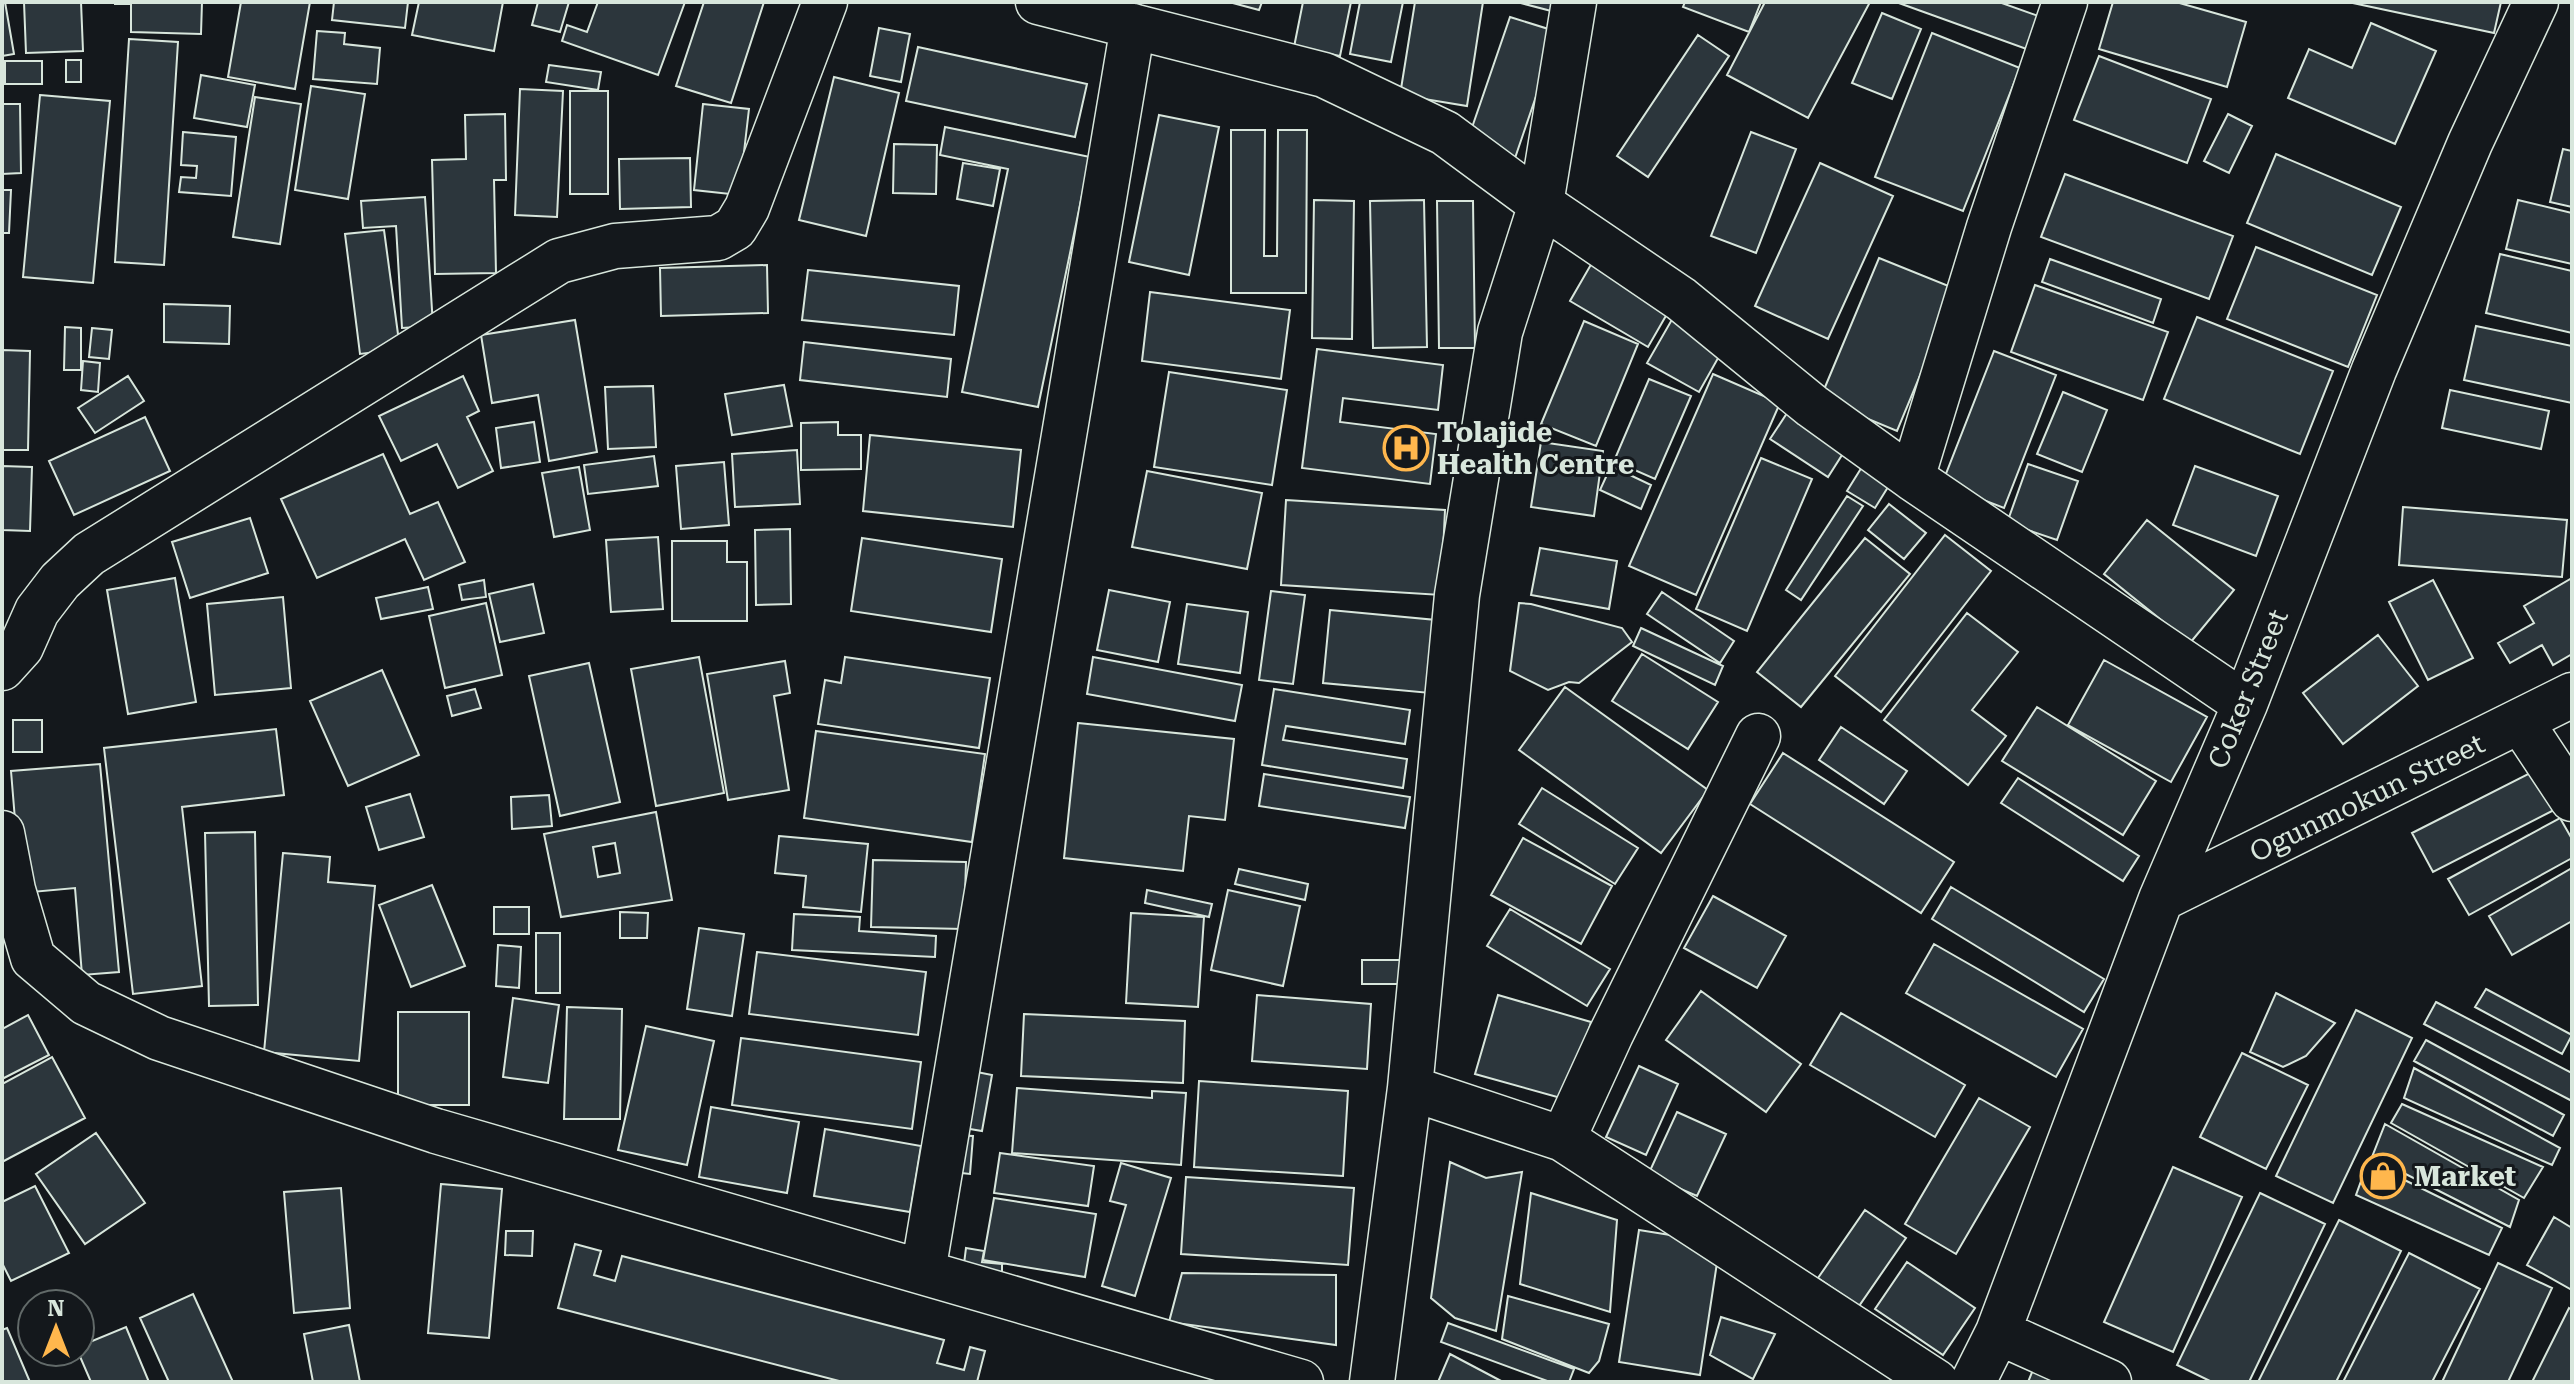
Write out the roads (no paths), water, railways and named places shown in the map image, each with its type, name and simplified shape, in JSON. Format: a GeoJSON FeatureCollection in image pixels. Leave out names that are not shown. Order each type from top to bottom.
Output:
{"type":"FeatureCollection","features":[{"type":"Feature","properties":{"kind":"street"},"geometry":{"type":"LineString","coordinates":[[2,668],[21,647],[37,611],[60,581],[89,554],[486,304],[559,261],[615,246],[718,238],[735,228],[747,208],[825,2]]}},
{"type":"Feature","properties":{"kind":"street"},"geometry":{"type":"LineString","coordinates":[[1038,2],[1324,75],[1445,133],[1541,204],[1681,299],[1812,406],[1912,478],[2245,704]]}},
{"type":"Feature","properties":{"kind":"street"},"geometry":{"type":"LineString","coordinates":[[1372,1382],[1410,1088],[1457,595],[1500,332],[1541,204],[1574,2]]}},
{"type":"Feature","properties":{"kind":"street"},"geometry":{"type":"LineString","coordinates":[[1912,478],[1989,227],[2065,2]]}},
{"type":"Feature","properties":{"kind":"street","name":"Coker Street"},"geometry":{"type":"LineString","coordinates":[[1973,1382],[1998,1332],[2161,899],[2245,704],[2374,370],[2470,143],[2536,2]]}},
{"type":"Feature","properties":{"kind":"street"},"geometry":{"type":"LineString","coordinates":[[923,1272],[1133,26]]}},
{"type":"Feature","properties":{"kind":"street","name":"Ogunmokun Street"},"geometry":{"type":"LineString","coordinates":[[2161,899],[2572,695]]}},
{"type":"Feature","properties":{"kind":"street"},"geometry":{"type":"LineString","coordinates":[[2521,722],[2572,799]]}},
{"type":"Feature","properties":{"kind":"street"},"geometry":{"type":"LineString","coordinates":[[1563,1139],[1611,1034],[1758,736]]}},
{"type":"Feature","properties":{"kind":"street"},"geometry":{"type":"LineString","coordinates":[[2,833],[13,890],[33,958],[86,1003],[159,1038],[436,1131],[1301,1382]]}},
{"type":"Feature","properties":{"kind":"street"},"geometry":{"type":"LineString","coordinates":[[1410,1088],[1563,1139],[1936,1382]]}},
{"type":"Feature","properties":{"kind":"street"},"geometry":{"type":"LineString","coordinates":[[1998,1332],[2109,1382]]}},
{"type":"Feature","properties":{"kind":"place","name":"Tolajide Health Centre"},"geometry":{"type":"Point","coordinates":[1406,448]}},
{"type":"Feature","properties":{"kind":"place","name":"Market"},"geometry":{"type":"Point","coordinates":[2383,1176]}}]}
